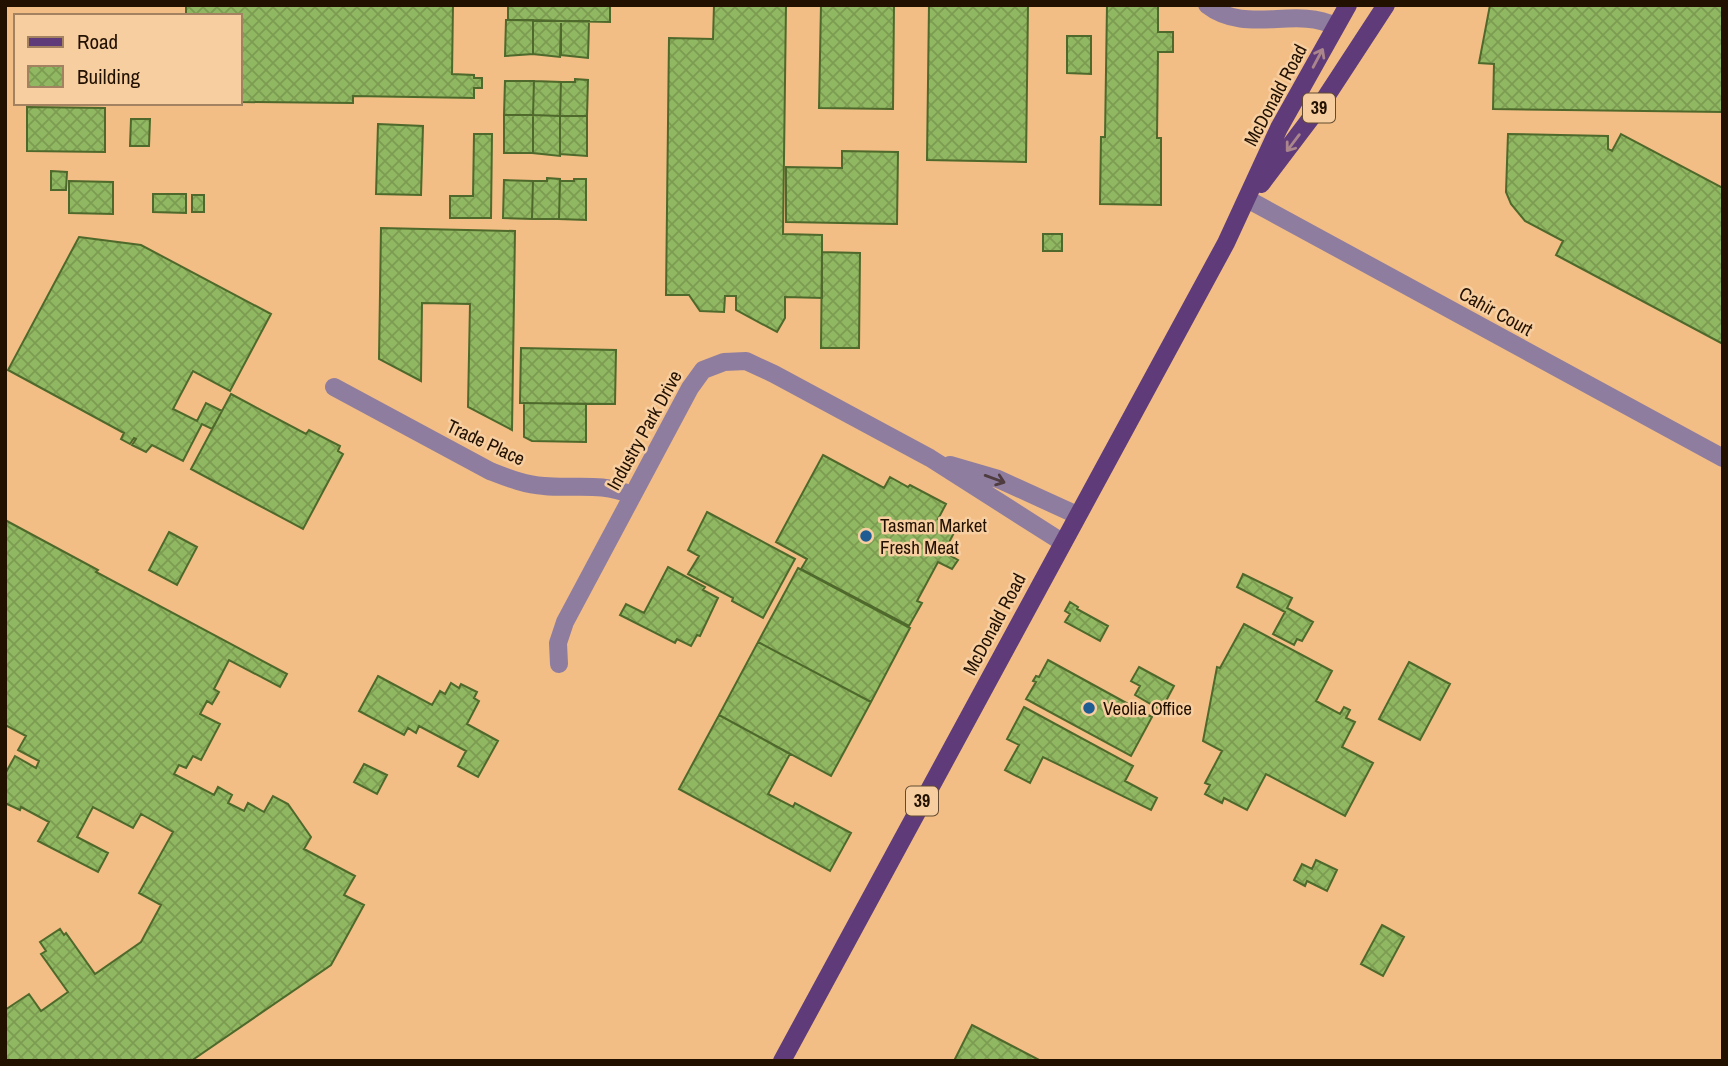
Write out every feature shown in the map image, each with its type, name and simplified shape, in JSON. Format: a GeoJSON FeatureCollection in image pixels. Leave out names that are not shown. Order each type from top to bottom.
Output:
{"type":"FeatureCollection","features":[{"type":"Feature","properties":{"kind":"main road","name":"McDonald Road"},"geometry":{"type":"LineString","coordinates":[[782,1061],[1226,243],[1247,203],[1279,128],[1348,5]]}},
{"type":"Feature","properties":{"kind":"main road","name":"McDonald Road"},"geometry":{"type":"LineString","coordinates":[[1247,203],[1297,139],[1386,5]]}},
{"type":"Feature","properties":{"kind":"main road"},"geometry":{"type":"LineString","coordinates":[[1335,26],[1363,42]]}},
{"type":"Feature","properties":{"kind":"street"},"geometry":{"type":"LineString","coordinates":[[1207,5],[1234,19],[1315,20],[1335,26]]}},
{"type":"Feature","properties":{"kind":"street","name":"Cahir Court"},"geometry":{"type":"LineString","coordinates":[[1247,203],[1723,458]]}},
{"type":"Feature","properties":{"kind":"street","name":"Industry Park Drive"},"geometry":{"type":"LineString","coordinates":[[559,664],[558,643],[565,622],[631,495],[690,388],[703,370],[724,362],[746,361],[774,374],[930,458],[1062,542]]}},
{"type":"Feature","properties":{"kind":"street","name":"Trade Place"},"geometry":{"type":"LineString","coordinates":[[334,387],[490,471],[516,482],[544,486],[607,486],[631,495]]}},
{"type":"Feature","properties":{"kind":"street","name":"Industry Park Drive"},"geometry":{"type":"LineString","coordinates":[[930,458],[998,479],[1077,515]]}},
{"type":"Feature","properties":{"kind":"building"},"geometry":{"type":"Polygon","coordinates":[[[186,5],[453,5],[452,74],[482,78],[482,88],[474,88],[474,98],[353,96],[353,103],[242,102],[242,14],[186,14],[186,5]]]}},
{"type":"Feature","properties":{"kind":"building"},"geometry":{"type":"Polygon","coordinates":[[[508,5],[610,5],[610,22],[508,20],[508,5]]]}},
{"type":"Feature","properties":{"kind":"building"},"geometry":{"type":"Polygon","coordinates":[[[714,5],[786,5],[783,234],[822,235],[822,298],[785,297],[785,318],[777,332],[736,310],[736,296],[725,296],[724,312],[700,311],[689,295],[666,295],[669,38],[713,39],[714,5]]]}},
{"type":"Feature","properties":{"kind":"building"},"geometry":{"type":"Polygon","coordinates":[[[821,5],[894,5],[893,109],[819,108],[821,5]]]}},
{"type":"Feature","properties":{"kind":"building"},"geometry":{"type":"Polygon","coordinates":[[[929,5],[1028,5],[1026,162],[927,160],[929,5]]]}},
{"type":"Feature","properties":{"kind":"building"},"geometry":{"type":"Polygon","coordinates":[[[1107,5],[1158,5],[1158,32],[1173,32],[1173,52],[1158,52],[1157,138],[1161,138],[1161,205],[1100,204],[1101,137],[1105,137],[1107,5]]]}},
{"type":"Feature","properties":{"kind":"building"},"geometry":{"type":"Polygon","coordinates":[[[1490,5],[1723,5],[1723,112],[1493,109],[1494,64],[1479,63],[1490,5]]]}},
{"type":"Feature","properties":{"kind":"building"},"geometry":{"type":"Polygon","coordinates":[[[506,20],[533,20],[533,54],[505,56],[506,20]]]}},
{"type":"Feature","properties":{"kind":"building"},"geometry":{"type":"Polygon","coordinates":[[[533,20],[561,21],[560,57],[533,54],[533,20]]]}},
{"type":"Feature","properties":{"kind":"building"},"geometry":{"type":"Polygon","coordinates":[[[561,21],[589,21],[588,58],[561,55],[561,21]]]}},
{"type":"Feature","properties":{"kind":"building"},"geometry":{"type":"Polygon","coordinates":[[[1067,36],[1091,36],[1091,74],[1067,73],[1067,36]]]}},
{"type":"Feature","properties":{"kind":"building"},"geometry":{"type":"Polygon","coordinates":[[[575,79],[588,80],[587,116],[560,116],[561,82],[575,82],[575,79]]]}},
{"type":"Feature","properties":{"kind":"building"},"geometry":{"type":"Polygon","coordinates":[[[505,81],[534,81],[533,115],[504,115],[505,81]]]}},
{"type":"Feature","properties":{"kind":"building"},"geometry":{"type":"Polygon","coordinates":[[[534,81],[561,82],[560,116],[533,115],[534,81]]]}},
{"type":"Feature","properties":{"kind":"building"},"geometry":{"type":"Polygon","coordinates":[[[27,107],[105,108],[105,152],[27,151],[27,107]]]}},
{"type":"Feature","properties":{"kind":"building"},"geometry":{"type":"Polygon","coordinates":[[[504,115],[533,115],[533,153],[504,153],[504,115]]]}},
{"type":"Feature","properties":{"kind":"building"},"geometry":{"type":"Polygon","coordinates":[[[533,115],[560,116],[560,156],[533,153],[533,115]]]}},
{"type":"Feature","properties":{"kind":"building"},"geometry":{"type":"Polygon","coordinates":[[[560,116],[587,116],[587,156],[560,154],[560,116]]]}},
{"type":"Feature","properties":{"kind":"building"},"geometry":{"type":"Polygon","coordinates":[[[131,119],[150,119],[149,146],[130,146],[131,119]]]}},
{"type":"Feature","properties":{"kind":"building"},"geometry":{"type":"Polygon","coordinates":[[[378,124],[423,126],[421,195],[376,194],[378,124]]]}},
{"type":"Feature","properties":{"kind":"building"},"geometry":{"type":"Polygon","coordinates":[[[474,134],[492,134],[491,218],[450,218],[450,196],[473,196],[474,134]]]}},
{"type":"Feature","properties":{"kind":"building"},"geometry":{"type":"Polygon","coordinates":[[[1508,134],[1608,136],[1608,149],[1612,151],[1621,134],[1723,188],[1723,344],[1556,255],[1563,241],[1525,221],[1511,204],[1506,192],[1508,134]]]}},
{"type":"Feature","properties":{"kind":"building"},"geometry":{"type":"Polygon","coordinates":[[[842,151],[898,152],[897,224],[786,222],[786,167],[842,168],[842,151]]]}},
{"type":"Feature","properties":{"kind":"building"},"geometry":{"type":"Polygon","coordinates":[[[51,171],[67,172],[66,190],[51,190],[51,171]]]}},
{"type":"Feature","properties":{"kind":"building"},"geometry":{"type":"Polygon","coordinates":[[[547,178],[560,179],[559,219],[532,219],[533,181],[547,181],[547,178]]]}},
{"type":"Feature","properties":{"kind":"building"},"geometry":{"type":"Polygon","coordinates":[[[586,179],[586,220],[559,219],[560,181],[586,179]]]}},
{"type":"Feature","properties":{"kind":"building"},"geometry":{"type":"Polygon","coordinates":[[[504,180],[533,181],[532,219],[503,218],[504,180]]]}},
{"type":"Feature","properties":{"kind":"building"},"geometry":{"type":"Polygon","coordinates":[[[69,181],[113,182],[113,214],[69,213],[69,181]]]}},
{"type":"Feature","properties":{"kind":"building"},"geometry":{"type":"Polygon","coordinates":[[[153,194],[186,194],[186,213],[153,212],[153,194]]]}},
{"type":"Feature","properties":{"kind":"building"},"geometry":{"type":"Polygon","coordinates":[[[192,195],[204,195],[204,212],[192,212],[192,195]]]}},
{"type":"Feature","properties":{"kind":"building"},"geometry":{"type":"Polygon","coordinates":[[[381,228],[515,231],[512,430],[468,407],[470,304],[422,303],[421,381],[379,359],[381,228]]]}},
{"type":"Feature","properties":{"kind":"building"},"geometry":{"type":"Polygon","coordinates":[[[1043,234],[1062,234],[1062,251],[1043,251],[1043,234]]]}},
{"type":"Feature","properties":{"kind":"building"},"geometry":{"type":"Polygon","coordinates":[[[79,237],[141,245],[271,314],[230,391],[193,371],[173,409],[197,421],[206,403],[222,411],[212,429],[202,424],[183,461],[152,445],[146,452],[132,445],[136,439],[134,438],[130,444],[121,439],[124,433],[8,370],[79,237]]]}},
{"type":"Feature","properties":{"kind":"building"},"geometry":{"type":"Polygon","coordinates":[[[822,252],[860,253],[859,348],[821,348],[822,252]]]}},
{"type":"Feature","properties":{"kind":"building"},"geometry":{"type":"Polygon","coordinates":[[[521,348],[616,350],[615,404],[520,403],[521,348]]]}},
{"type":"Feature","properties":{"kind":"building"},"geometry":{"type":"Polygon","coordinates":[[[231,394],[306,434],[309,430],[340,446],[338,451],[343,454],[303,529],[191,469],[231,394]]]}},
{"type":"Feature","properties":{"kind":"building"},"geometry":{"type":"Polygon","coordinates":[[[524,403],[586,404],[586,442],[532,441],[524,437],[524,403]]]}},
{"type":"Feature","properties":{"kind":"building","name":"Tasman Market Fresh Meat"},"geometry":{"type":"Polygon","coordinates":[[[823,455],[884,488],[890,477],[946,504],[938,519],[956,529],[944,552],[958,560],[952,569],[938,562],[917,601],[922,603],[909,626],[801,569],[807,559],[776,542],[823,455]]]}},
{"type":"Feature","properties":{"kind":"building"},"geometry":{"type":"Polygon","coordinates":[[[707,512],[795,559],[763,618],[688,574],[699,556],[688,550],[707,512]]]}},
{"type":"Feature","properties":{"kind":"building"},"geometry":{"type":"Polygon","coordinates":[[[5,520],[287,674],[280,687],[229,660],[214,689],[219,692],[212,704],[207,701],[200,714],[220,724],[201,760],[193,756],[186,768],[179,765],[174,774],[214,795],[218,787],[232,795],[228,803],[244,811],[248,803],[264,812],[273,796],[288,804],[311,837],[304,849],[355,876],[344,895],[364,905],[331,965],[191,1061],[5,1061],[5,1010],[29,994],[41,1011],[68,992],[41,954],[46,951],[40,942],[60,929],[64,935],[66,933],[95,974],[141,942],[161,905],[139,893],[173,832],[141,814],[133,828],[93,807],[77,837],[108,853],[98,872],[38,841],[49,822],[21,807],[20,810],[5,803],[5,774],[15,756],[36,768],[39,761],[18,750],[26,736],[5,725],[5,520]]]}},
{"type":"Feature","properties":{"kind":"building"},"geometry":{"type":"Polygon","coordinates":[[[169,532],[197,547],[177,585],[149,570],[169,532]]]}},
{"type":"Feature","properties":{"kind":"building"},"geometry":{"type":"Polygon","coordinates":[[[668,567],[705,587],[703,590],[718,598],[700,636],[697,635],[691,646],[677,639],[675,643],[620,615],[626,604],[644,613],[668,567]]]}},
{"type":"Feature","properties":{"kind":"building"},"geometry":{"type":"Polygon","coordinates":[[[798,568],[910,628],[871,702],[758,642],[798,568]]]}},
{"type":"Feature","properties":{"kind":"building"},"geometry":{"type":"Polygon","coordinates":[[[1243,574],[1292,598],[1287,608],[1313,622],[1302,641],[1297,639],[1294,645],[1273,634],[1285,612],[1237,587],[1243,574]]]}},
{"type":"Feature","properties":{"kind":"building"},"geometry":{"type":"Polygon","coordinates":[[[1070,602],[1078,607],[1077,609],[1108,626],[1100,641],[1065,622],[1070,614],[1065,611],[1070,602]]]}},
{"type":"Feature","properties":{"kind":"building"},"geometry":{"type":"Polygon","coordinates":[[[1244,624],[1332,671],[1316,701],[1340,714],[1344,707],[1350,710],[1346,718],[1355,722],[1342,747],[1373,763],[1345,816],[1266,774],[1247,810],[1224,798],[1222,803],[1205,794],[1210,785],[1205,783],[1222,751],[1203,741],[1217,667],[1220,668],[1244,624]]]}},
{"type":"Feature","properties":{"kind":"building"},"geometry":{"type":"Polygon","coordinates":[[[758,642],[871,702],[831,776],[719,715],[758,642]]]}},
{"type":"Feature","properties":{"kind":"building","name":"Veolia Office"},"geometry":{"type":"Polygon","coordinates":[[[1048,660],[1152,717],[1131,756],[1026,699],[1036,682],[1033,681],[1036,676],[1039,677],[1048,660]]]}},
{"type":"Feature","properties":{"kind":"building"},"geometry":{"type":"Polygon","coordinates":[[[1409,662],[1450,684],[1420,740],[1379,719],[1409,662]]]}},
{"type":"Feature","properties":{"kind":"building"},"geometry":{"type":"Polygon","coordinates":[[[1139,667],[1174,686],[1161,710],[1135,695],[1140,686],[1131,681],[1139,667]]]}},
{"type":"Feature","properties":{"kind":"building"},"geometry":{"type":"Polygon","coordinates":[[[378,676],[432,705],[440,691],[445,694],[451,683],[459,688],[461,684],[477,692],[474,698],[479,701],[467,724],[498,741],[478,777],[458,766],[466,751],[419,726],[416,733],[408,728],[404,735],[359,711],[378,676]]]}},
{"type":"Feature","properties":{"kind":"building"},"geometry":{"type":"Polygon","coordinates":[[[1024,707],[1133,766],[1125,781],[1157,798],[1151,810],[1043,757],[1030,783],[1005,770],[1019,745],[1007,739],[1024,707]]]}},
{"type":"Feature","properties":{"kind":"building"},"geometry":{"type":"Polygon","coordinates":[[[719,715],[790,754],[768,794],[793,807],[795,803],[851,833],[830,871],[679,789],[719,715]]]}},
{"type":"Feature","properties":{"kind":"building"},"geometry":{"type":"Polygon","coordinates":[[[364,764],[387,775],[377,794],[354,782],[364,764]]]}},
{"type":"Feature","properties":{"kind":"building"},"geometry":{"type":"Polygon","coordinates":[[[1316,860],[1337,870],[1327,891],[1307,881],[1305,886],[1294,880],[1302,864],[1312,869],[1316,860]]]}},
{"type":"Feature","properties":{"kind":"building"},"geometry":{"type":"Polygon","coordinates":[[[1382,925],[1404,937],[1383,976],[1361,964],[1382,925]]]}},
{"type":"Feature","properties":{"kind":"building"},"geometry":{"type":"Polygon","coordinates":[[[972,1025],[1041,1061],[954,1061],[972,1025]]]}},
{"type":"Feature","properties":{"kind":"place","name":"Tasman Market Fresh Meat"},"geometry":{"type":"Point","coordinates":[866,536]}},
{"type":"Feature","properties":{"kind":"place","name":"Veolia Office"},"geometry":{"type":"Point","coordinates":[1089,708]}}]}
